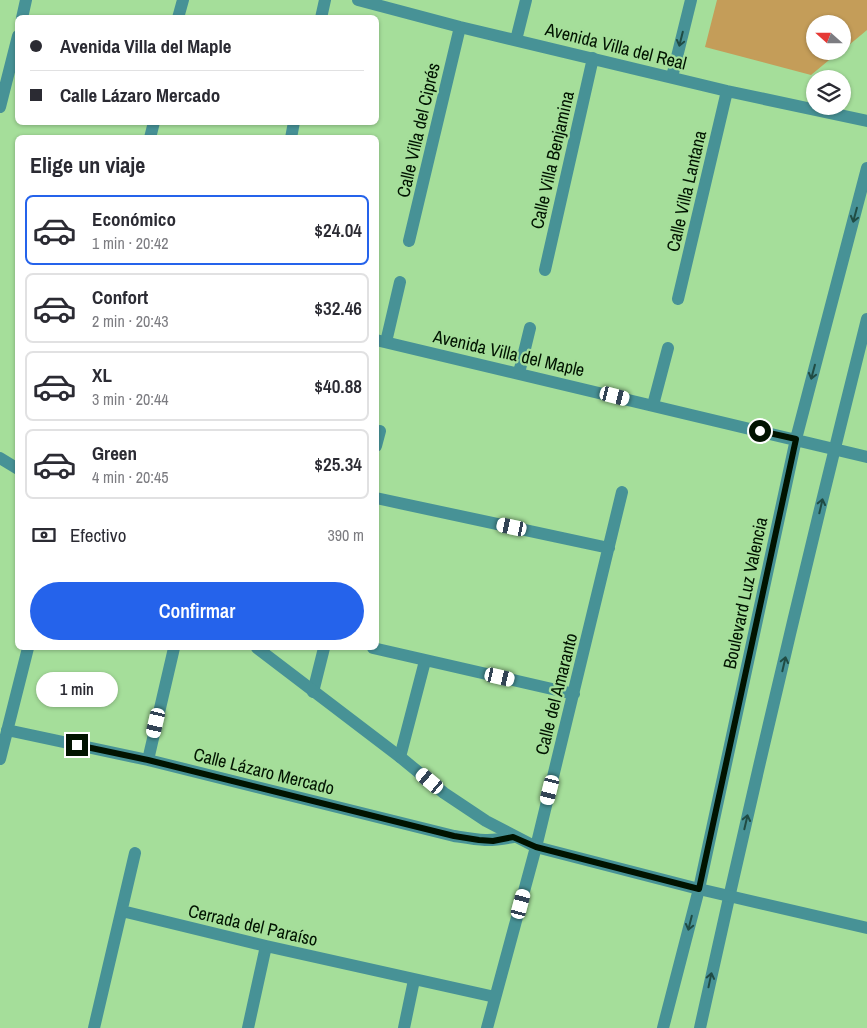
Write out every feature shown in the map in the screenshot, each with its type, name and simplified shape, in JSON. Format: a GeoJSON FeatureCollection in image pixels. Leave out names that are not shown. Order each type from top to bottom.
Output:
{"type":"FeatureCollection","features":[{"type":"Feature","properties":{"kind":"street"},"geometry":{"type":"LineString","coordinates":[[23,15],[26,0]]}},
{"type":"Feature","properties":{"kind":"street"},"geometry":{"type":"LineString","coordinates":[[179,15],[183,0]]}},
{"type":"Feature","properties":{"kind":"street"},"geometry":{"type":"LineString","coordinates":[[322,15],[325,0]]}},
{"type":"Feature","properties":{"kind":"street","name":"Avenida Villa del Real"},"geometry":{"type":"LineString","coordinates":[[361,0],[460,27],[728,91],[867,121]]}},
{"type":"Feature","properties":{"kind":"street"},"geometry":{"type":"LineString","coordinates":[[516,40],[526,0]]}},
{"type":"Feature","properties":{"kind":"street"},"geometry":{"type":"LineString","coordinates":[[672,77],[690,0]]}},
{"type":"Feature","properties":{"kind":"street","name":"Calle Villa del Ciprés"},"geometry":{"type":"LineString","coordinates":[[409,241],[460,27]]}},
{"type":"Feature","properties":{"kind":"street"},"geometry":{"type":"LineString","coordinates":[[0,107],[15,48]]}},
{"type":"Feature","properties":{"kind":"street","name":"Calle Villa Benjamina"},"geometry":{"type":"LineString","coordinates":[[544,270],[593,58]]}},
{"type":"Feature","properties":{"kind":"street","name":"Calle Villa Lantana"},"geometry":{"type":"LineString","coordinates":[[678,299],[728,91]]}},
{"type":"Feature","properties":{"kind":"street","name":"Boulevard Luz Valencia"},"geometry":{"type":"LineString","coordinates":[[663,1028],[699,889],[796,439],[867,168]]}},
{"type":"Feature","properties":{"kind":"street"},"geometry":{"type":"LineString","coordinates":[[381,341],[400,282]]}},
{"type":"Feature","properties":{"kind":"street"},"geometry":{"type":"LineString","coordinates":[[700,1028],[729,895],[834,449],[867,319]]}},
{"type":"Feature","properties":{"kind":"street"},"geometry":{"type":"LineString","coordinates":[[519,373],[530,328]]}},
{"type":"Feature","properties":{"kind":"street","name":"Avenida Villa del Maple"},"geometry":{"type":"LineString","coordinates":[[381,341],[867,457]]}},
{"type":"Feature","properties":{"kind":"street"},"geometry":{"type":"LineString","coordinates":[[653,405],[668,348]]}},
{"type":"Feature","properties":{"kind":"street"},"geometry":{"type":"LineString","coordinates":[[0,458],[15,467]]}},
{"type":"Feature","properties":{"kind":"street","name":"Calle del Amaranto"},"geometry":{"type":"LineString","coordinates":[[536,847],[622,492]]}},
{"type":"Feature","properties":{"kind":"street"},"geometry":{"type":"LineString","coordinates":[[379,499],[609,548]]}},
{"type":"Feature","properties":{"kind":"street"},"geometry":{"type":"LineString","coordinates":[[0,759],[27,650]]}},
{"type":"Feature","properties":{"kind":"street"},"geometry":{"type":"LineString","coordinates":[[148,760],[174,650]]}},
{"type":"Feature","properties":{"kind":"street"},"geometry":{"type":"LineString","coordinates":[[260,650],[444,793],[513,837],[536,847],[699,889],[867,928]]}},
{"type":"Feature","properties":{"kind":"street"},"geometry":{"type":"LineString","coordinates":[[313,692],[324,650]]}},
{"type":"Feature","properties":{"kind":"street"},"geometry":{"type":"LineString","coordinates":[[379,650],[574,694]]}},
{"type":"Feature","properties":{"kind":"street"},"geometry":{"type":"LineString","coordinates":[[400,757],[425,661]]}},
{"type":"Feature","properties":{"kind":"street","name":"Calle Lázaro Mercado"},"geometry":{"type":"LineString","coordinates":[[7,730],[148,760],[462,837],[493,841],[513,837]]}},
{"type":"Feature","properties":{"kind":"street"},"geometry":{"type":"LineString","coordinates":[[487,1028],[536,847]]}},
{"type":"Feature","properties":{"kind":"street"},"geometry":{"type":"LineString","coordinates":[[94,1028],[135,853]]}},
{"type":"Feature","properties":{"kind":"street","name":"Cerrada del Paraíso"},"geometry":{"type":"LineString","coordinates":[[122,911],[266,946],[495,997]]}},
{"type":"Feature","properties":{"kind":"street"},"geometry":{"type":"LineString","coordinates":[[248,1028],[266,946]]}},
{"type":"Feature","properties":{"kind":"street"},"geometry":{"type":"LineString","coordinates":[[404,1028],[414,980]]}},
{"type":"Feature","properties":{"kind":"shaded area"},"geometry":{"type":"Polygon","coordinates":[[[717,0],[867,0],[867,30],[851,43],[851,15],[806,15],[806,60],[829,60],[817,70],[806,70],[806,74],[705,47],[717,0]]]}},
{"type":"Feature","properties":{"kind":"route"},"geometry":{"type":"LineString","coordinates":[[77,745],[148,760],[454,836],[493,841],[513,837],[536,847],[699,889],[796,439],[760,431]]}}]}
